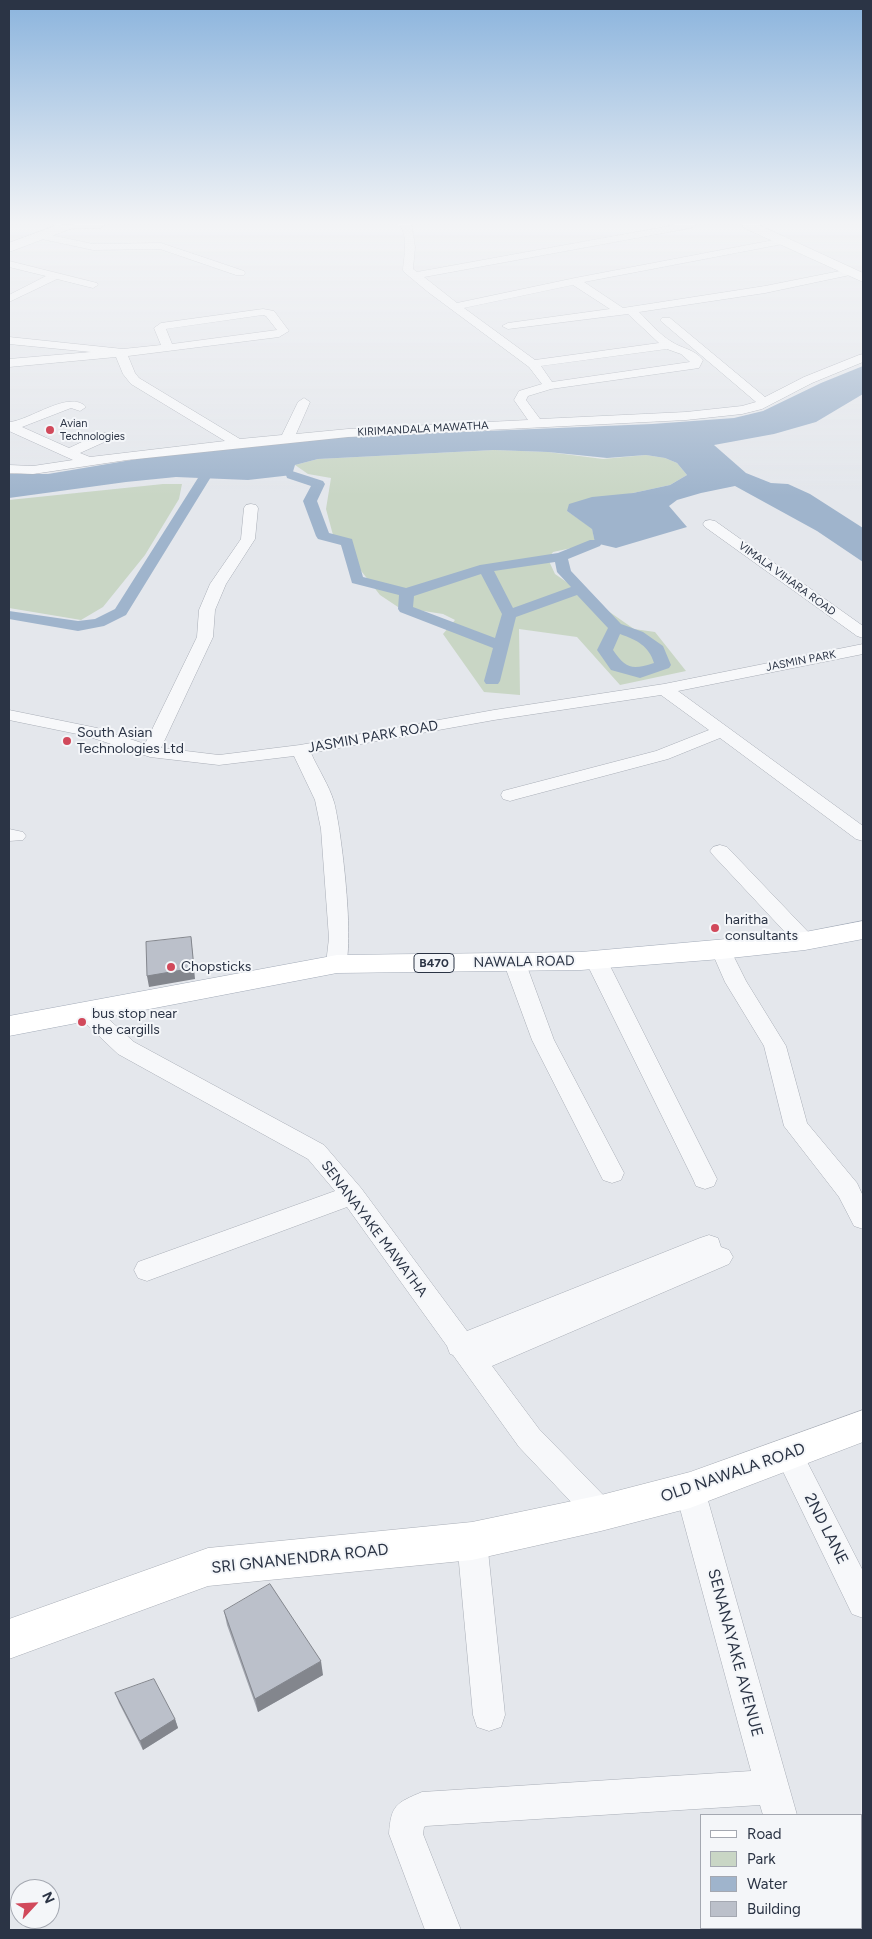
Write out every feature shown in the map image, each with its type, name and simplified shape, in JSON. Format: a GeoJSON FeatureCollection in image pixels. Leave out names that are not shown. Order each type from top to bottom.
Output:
{"type":"FeatureCollection","features":[{"type":"Feature","properties":{"kind":"main road","name":"NAWALA ROAD"},"geometry":{"type":"LineString","coordinates":[[9,1026],[337,964],[596,960],[805,941],[863,930]]}},
{"type":"Feature","properties":{"kind":"main road","name":"OLD NAWALA ROAD"},"geometry":{"type":"LineString","coordinates":[[601,1513],[690,1490],[789,1455],[863,1426]]}},
{"type":"Feature","properties":{"kind":"main road","name":"SRI GNANENDRA ROAD"},"geometry":{"type":"LineString","coordinates":[[9,1639],[208,1567],[472,1541],[601,1513]]}},
{"type":"Feature","properties":{"kind":"street"},"geometry":{"type":"LineString","coordinates":[[168,348],[160,328],[165,325],[237,315]]}},
{"type":"Feature","properties":{"kind":"street"},"geometry":{"type":"LineString","coordinates":[[9,363],[80,358],[279,334],[283,331],[272,315]]}},
{"type":"Feature","properties":{"kind":"street"},"geometry":{"type":"LineString","coordinates":[[469,315],[533,364],[549,386]]}},
{"type":"Feature","properties":{"kind":"street"},"geometry":{"type":"LineString","coordinates":[[508,326],[590,315]]}},
{"type":"Feature","properties":{"kind":"street"},"geometry":{"type":"LineString","coordinates":[[537,424],[520,400],[523,394],[549,386],[695,365],[697,360],[685,351],[668,345],[631,315]]}},
{"type":"Feature","properties":{"kind":"street"},"geometry":{"type":"LineString","coordinates":[[666,320],[764,402]]}},
{"type":"Feature","properties":{"kind":"street"},"geometry":{"type":"LineString","coordinates":[[9,340],[120,352]]}},
{"type":"Feature","properties":{"kind":"street"},"geometry":{"type":"LineString","coordinates":[[533,364],[668,345]]}},
{"type":"Feature","properties":{"kind":"street"},"geometry":{"type":"LineString","coordinates":[[120,352],[129,374],[136,381],[238,443]]}},
{"type":"Feature","properties":{"kind":"street","name":"KIRIMANDALA MAWATHA"},"geometry":{"type":"LineString","coordinates":[[9,469],[33,470],[127,456],[348,433],[695,415],[742,410],[758,406],[808,380],[863,358]]}},
{"type":"Feature","properties":{"kind":"street"},"geometry":{"type":"LineString","coordinates":[[287,439],[304,402]]}},
{"type":"Feature","properties":{"kind":"street"},"geometry":{"type":"LineString","coordinates":[[11,429],[71,404],[80,407]]}},
{"type":"Feature","properties":{"kind":"street"},"geometry":{"type":"LineString","coordinates":[[11,429],[89,462]]}},
{"type":"Feature","properties":{"kind":"street"},"geometry":{"type":"LineString","coordinates":[[68,453],[106,436]]}},
{"type":"Feature","properties":{"kind":"street"},"geometry":{"type":"LineString","coordinates":[[150,752],[205,638],[207,610],[218,584],[248,539],[251,508]]}},
{"type":"Feature","properties":{"kind":"street","name":"VIMALA VIHARA ROAD"},"geometry":{"type":"LineString","coordinates":[[710,524],[863,634]]}},
{"type":"Feature","properties":{"kind":"street","name":"JASMIN PARK"},"geometry":{"type":"LineString","coordinates":[[740,673],[863,649]]}},
{"type":"Feature","properties":{"kind":"street","name":"JASMIN PARK ROAD"},"geometry":{"type":"LineString","coordinates":[[9,715],[91,732],[150,752],[219,760],[300,750],[494,715],[664,689],[740,673]]}},
{"type":"Feature","properties":{"kind":"street"},"geometry":{"type":"LineString","coordinates":[[664,689],[863,835]]}},
{"type":"Feature","properties":{"kind":"street"},"geometry":{"type":"LineString","coordinates":[[510,795],[662,755],[722,731]]}},
{"type":"Feature","properties":{"kind":"street"},"geometry":{"type":"LineString","coordinates":[[300,750],[324,800],[331,829],[339,938],[337,964]]}},
{"type":"Feature","properties":{"kind":"street"},"geometry":{"type":"LineString","coordinates":[[720,851],[805,941]]}},
{"type":"Feature","properties":{"kind":"street"},"geometry":{"type":"LineString","coordinates":[[720,950],[736,982],[774,1046],[796,1126],[848,1190],[863,1219]]}},
{"type":"Feature","properties":{"kind":"street"},"geometry":{"type":"LineString","coordinates":[[596,960],[705,1179]]}},
{"type":"Feature","properties":{"kind":"street"},"geometry":{"type":"LineString","coordinates":[[514,961],[543,1040],[612,1173]]}},
{"type":"Feature","properties":{"kind":"street","name":"SENANAYAKE MAWATHA"},"geometry":{"type":"LineString","coordinates":[[88,1012],[126,1048],[316,1152],[352,1195],[529,1438],[601,1513]]}},
{"type":"Feature","properties":{"kind":"street"},"geometry":{"type":"LineString","coordinates":[[147,1270],[352,1195]]}},
{"type":"Feature","properties":{"kind":"street"},"geometry":{"type":"LineString","coordinates":[[466,1354],[715,1251]]}},
{"type":"Feature","properties":{"kind":"street","name":"2ND LANE"},"geometry":{"type":"LineString","coordinates":[[789,1455],[863,1603]]}},
{"type":"Feature","properties":{"kind":"street","name":"SENANAYAKE AVENUE"},"geometry":{"type":"LineString","coordinates":[[690,1490],[776,1801]]}},
{"type":"Feature","properties":{"kind":"street"},"geometry":{"type":"LineString","coordinates":[[472,1541],[489,1715]]}},
{"type":"Feature","properties":{"kind":"street"},"geometry":{"type":"LineString","coordinates":[[443,1930],[406,1834],[407,1818],[422,1809],[776,1801]]}},
{"type":"Feature","properties":{"kind":"green space"},"geometry":{"type":"Polygon","coordinates":[[[494,450],[548,452],[603,459],[646,455],[665,458],[677,463],[687,475],[670,485],[567,511],[592,528],[595,543],[553,552],[548,559],[555,574],[634,629],[655,632],[686,671],[620,685],[577,637],[519,629],[520,695],[484,692],[443,634],[455,620],[443,614],[398,607],[380,595],[333,535],[326,509],[331,478],[308,474],[295,465],[318,459],[494,450]]]}},
{"type":"Feature","properties":{"kind":"green space"},"geometry":{"type":"Polygon","coordinates":[[[163,484],[182,484],[179,499],[145,555],[103,607],[81,620],[9,608],[9,500],[163,484]]]}},
{"type":"Feature","properties":{"kind":"water"},"geometry":{"type":"Polygon","coordinates":[[[863,366],[863,394],[816,422],[774,434],[714,445],[746,473],[771,483],[788,484],[810,494],[863,528],[863,562],[817,531],[735,486],[677,500],[669,506],[687,527],[616,548],[595,543],[592,529],[567,511],[569,504],[592,497],[633,493],[670,485],[687,475],[677,463],[665,458],[646,455],[607,458],[548,452],[494,450],[318,459],[295,465],[292,475],[248,480],[176,477],[9,498],[9,474],[48,474],[155,456],[322,438],[652,424],[734,418],[763,411],[821,383],[863,366]]]}},
{"type":"Feature","properties":{"kind":"building","name":"Chopsticks"},"geometry":{"type":"Polygon","coordinates":[[[191,937],[194,968],[147,976],[146,942],[191,937]]]}},
{"type":"Feature","properties":{"kind":"building"},"geometry":{"type":"Polygon","coordinates":[[[270,1584],[321,1661],[255,1699],[224,1611],[270,1584]]]}},
{"type":"Feature","properties":{"kind":"building"},"geometry":{"type":"Polygon","coordinates":[[[154,1679],[175,1719],[140,1741],[115,1693],[154,1679]]]}},
{"type":"Feature","properties":{"kind":"waterway"},"geometry":{"type":"LineString","coordinates":[[9,615],[78,626],[99,623],[121,612],[216,459]]}},
{"type":"Feature","properties":{"kind":"waterway"},"geometry":{"type":"LineString","coordinates":[[292,475],[318,484],[310,501],[323,536],[347,542],[357,580],[407,593]]}},
{"type":"Feature","properties":{"kind":"waterway"},"geometry":{"type":"LineString","coordinates":[[561,557],[595,543]]}},
{"type":"Feature","properties":{"kind":"waterway"},"geometry":{"type":"LineString","coordinates":[[485,568],[561,557]]}},
{"type":"Feature","properties":{"kind":"waterway"},"geometry":{"type":"LineString","coordinates":[[561,557],[564,572],[616,627]]}},
{"type":"Feature","properties":{"kind":"waterway"},"geometry":{"type":"LineString","coordinates":[[407,593],[485,568]]}},
{"type":"Feature","properties":{"kind":"waterway"},"geometry":{"type":"LineString","coordinates":[[485,568],[509,614]]}},
{"type":"Feature","properties":{"kind":"waterway"},"geometry":{"type":"LineString","coordinates":[[509,614],[580,589]]}},
{"type":"Feature","properties":{"kind":"waterway"},"geometry":{"type":"LineString","coordinates":[[407,593],[405,609],[501,646]]}},
{"type":"Feature","properties":{"kind":"waterway"},"geometry":{"type":"LineString","coordinates":[[501,646],[509,614]]}},
{"type":"Feature","properties":{"kind":"waterway"},"geometry":{"type":"LineString","coordinates":[[616,627],[638,635],[658,649],[663,665],[640,673],[617,667],[605,650],[616,627]]}},
{"type":"Feature","properties":{"kind":"waterway"},"geometry":{"type":"LineString","coordinates":[[492,681],[501,646]]}},
{"type":"Feature","properties":{"kind":"place","name":"Avian Technologies"},"geometry":{"type":"Point","coordinates":[50,430]}},
{"type":"Feature","properties":{"kind":"place","name":"South Asian Technologies Ltd"},"geometry":{"type":"Point","coordinates":[67,741]}},
{"type":"Feature","properties":{"kind":"place","name":"haritha consultants"},"geometry":{"type":"Point","coordinates":[715,928]}},
{"type":"Feature","properties":{"kind":"place","name":"Chopsticks"},"geometry":{"type":"Point","coordinates":[171,967]}},
{"type":"Feature","properties":{"kind":"place","name":"bus stop near the cargills"},"geometry":{"type":"Point","coordinates":[82,1022]}}]}
